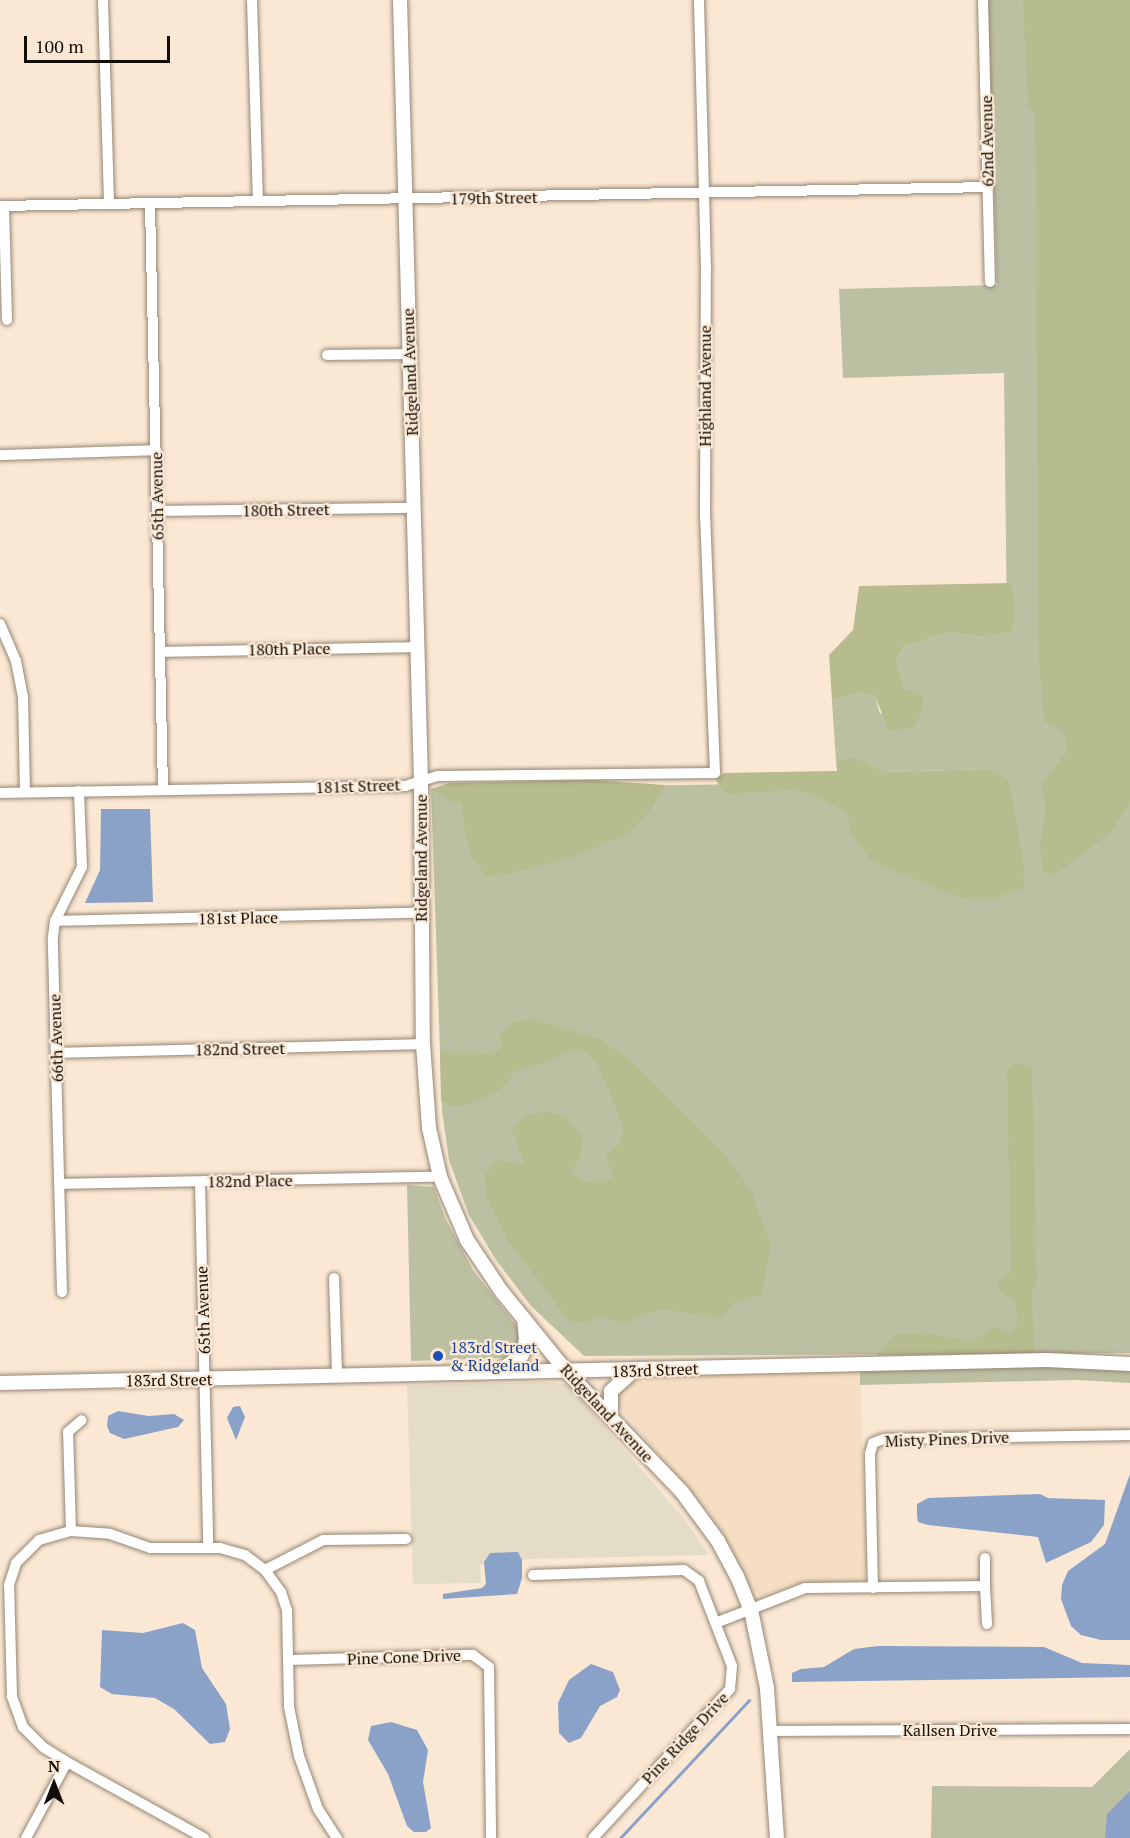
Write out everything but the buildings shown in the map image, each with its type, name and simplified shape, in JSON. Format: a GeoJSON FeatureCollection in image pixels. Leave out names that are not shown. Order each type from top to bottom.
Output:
{"type":"FeatureCollection","features":[{"type":"Feature","properties":{"kind":"street"},"geometry":{"type":"LineString","coordinates":[[103,0],[109,203]]}},
{"type":"Feature","properties":{"kind":"street"},"geometry":{"type":"LineString","coordinates":[[252,0],[258,201]]}},
{"type":"Feature","properties":{"kind":"street","name":"Ridgeland Avenue"},"geometry":{"type":"LineString","coordinates":[[400,0],[421,781],[420,913],[423,1044],[429,1128],[440,1177],[466,1240],[524,1319],[567,1372],[682,1492],[711,1531],[751,1610],[763,1658],[771,1731],[777,1838]]}},
{"type":"Feature","properties":{"kind":"street","name":"Highland Avenue"},"geometry":{"type":"LineString","coordinates":[[699,0],[705,518],[715,773]]}},
{"type":"Feature","properties":{"kind":"street","name":"62nd Avenue"},"geometry":{"type":"LineString","coordinates":[[983,0],[990,282]]}},
{"type":"Feature","properties":{"kind":"street","name":"179th Street"},"geometry":{"type":"LineString","coordinates":[[2,206],[988,187]]}},
{"type":"Feature","properties":{"kind":"street","name":"65th Avenue"},"geometry":{"type":"LineString","coordinates":[[150,203],[163,790]]}},
{"type":"Feature","properties":{"kind":"street"},"geometry":{"type":"LineString","coordinates":[[2,206],[7,320]]}},
{"type":"Feature","properties":{"kind":"street"},"geometry":{"type":"LineString","coordinates":[[327,355],[409,354]]}},
{"type":"Feature","properties":{"kind":"street"},"geometry":{"type":"LineString","coordinates":[[0,455],[156,450]]}},
{"type":"Feature","properties":{"kind":"street","name":"180th Street"},"geometry":{"type":"LineString","coordinates":[[157,511],[414,508]]}},
{"type":"Feature","properties":{"kind":"street"},"geometry":{"type":"LineString","coordinates":[[0,624],[16,661],[22,696],[25,792]]}},
{"type":"Feature","properties":{"kind":"street","name":"180th Place"},"geometry":{"type":"LineString","coordinates":[[160,652],[417,647]]}},
{"type":"Feature","properties":{"kind":"street","name":"181st Street"},"geometry":{"type":"LineString","coordinates":[[0,793],[405,786],[438,776],[715,773]]}},
{"type":"Feature","properties":{"kind":"street","name":"66th Avenue"},"geometry":{"type":"LineString","coordinates":[[62,1292],[55,921],[82,867],[79,791]]}},
{"type":"Feature","properties":{"kind":"street","name":"181st Place"},"geometry":{"type":"LineString","coordinates":[[55,921],[420,913]]}},
{"type":"Feature","properties":{"kind":"street","name":"182nd Street"},"geometry":{"type":"LineString","coordinates":[[57,1053],[423,1044]]}},
{"type":"Feature","properties":{"kind":"street","name":"182nd Place"},"geometry":{"type":"LineString","coordinates":[[59,1185],[440,1177]]}},
{"type":"Feature","properties":{"kind":"street","name":"65th Avenue"},"geometry":{"type":"LineString","coordinates":[[200,1182],[208,1547]]}},
{"type":"Feature","properties":{"kind":"street"},"geometry":{"type":"LineString","coordinates":[[334,1278],[337,1376]]}},
{"type":"Feature","properties":{"kind":"street"},"geometry":{"type":"LineString","coordinates":[[496,1373],[522,1355],[526,1340],[524,1319]]}},
{"type":"Feature","properties":{"kind":"street","name":"183rd Street"},"geometry":{"type":"LineString","coordinates":[[0,1383],[633,1371],[1047,1360],[1130,1364]]}},
{"type":"Feature","properties":{"kind":"street"},"geometry":{"type":"LineString","coordinates":[[611,1418],[611,1391],[633,1371]]}},
{"type":"Feature","properties":{"kind":"street"},"geometry":{"type":"LineString","coordinates":[[71,1531],[68,1432],[82,1420]]}},
{"type":"Feature","properties":{"kind":"street","name":"Misty Pines Drive"},"geometry":{"type":"LineString","coordinates":[[873,1588],[870,1454],[873,1443],[884,1440],[1130,1435]]}},
{"type":"Feature","properties":{"kind":"street"},"geometry":{"type":"LineString","coordinates":[[196,1836],[42,1747],[23,1727],[15,1711],[9,1593],[14,1567],[23,1553],[39,1540],[71,1531],[110,1534],[150,1548],[208,1547],[237,1552],[266,1570],[286,1603],[290,1707],[299,1756],[318,1809],[337,1838]]}},
{"type":"Feature","properties":{"kind":"street"},"geometry":{"type":"LineString","coordinates":[[266,1570],[323,1540],[406,1539]]}},
{"type":"Feature","properties":{"kind":"street"},"geometry":{"type":"LineString","coordinates":[[985,1558],[987,1624]]}},
{"type":"Feature","properties":{"kind":"street","name":"Pine Ridge Drive"},"geometry":{"type":"LineString","coordinates":[[533,1575],[684,1570],[699,1581],[718,1622],[732,1666],[730,1689],[593,1838]]}},
{"type":"Feature","properties":{"kind":"street"},"geometry":{"type":"LineString","coordinates":[[718,1622],[805,1588],[985,1586]]}},
{"type":"Feature","properties":{"kind":"street","name":"Pine Cone Drive"},"geometry":{"type":"LineString","coordinates":[[288,1660],[473,1655],[489,1667],[491,1838]]}},
{"type":"Feature","properties":{"kind":"street","name":"Kallsen Drive"},"geometry":{"type":"LineString","coordinates":[[771,1731],[1130,1729]]}},
{"type":"Feature","properties":{"kind":"street"},"geometry":{"type":"LineString","coordinates":[[26,1838],[67,1762]]}},
{"type":"Feature","properties":{"kind":"shaded area"},"geometry":{"type":"Polygon","coordinates":[[[860,1370],[866,1578],[859,1583],[797,1584],[761,1597],[751,1588],[711,1515],[626,1416],[617,1401],[619,1391],[639,1377],[860,1370]]]}},
{"type":"Feature","properties":{"kind":"shaded area"},"geometry":{"type":"Polygon","coordinates":[[[547,1382],[565,1384],[578,1396],[686,1521],[709,1555],[529,1559],[480,1565],[481,1583],[413,1584],[407,1385],[547,1382]]]}},
{"type":"Feature","properties":{"kind":"green space"},"geometry":{"type":"Polygon","coordinates":[[[988,0],[1130,0],[1130,1353],[584,1356],[531,1306],[496,1260],[469,1215],[449,1160],[442,1111],[431,789],[1007,780],[990,769],[882,772],[861,759],[836,761],[832,701],[857,693],[875,696],[880,714],[905,690],[896,660],[903,647],[949,632],[980,637],[1007,631],[1004,373],[843,378],[839,289],[997,285],[988,0]]]}},
{"type":"Feature","properties":{"kind":"green space"},"geometry":{"type":"Polygon","coordinates":[[[1023,0],[1130,0],[1130,803],[1110,833],[1054,876],[1043,872],[1040,849],[1046,808],[1041,786],[1068,749],[1063,731],[1044,721],[1039,661],[1035,114],[1028,107],[1023,0]]]}},
{"type":"Feature","properties":{"kind":"green space"},"geometry":{"type":"Polygon","coordinates":[[[1012,583],[1015,615],[1012,631],[980,637],[949,632],[903,647],[896,660],[905,690],[922,694],[923,706],[915,727],[889,731],[875,696],[857,693],[832,701],[829,655],[853,630],[859,586],[1012,583]]]}},
{"type":"Feature","properties":{"kind":"green space"},"geometry":{"type":"Polygon","coordinates":[[[849,758],[861,759],[883,772],[990,769],[1009,780],[1023,858],[1024,888],[990,900],[960,898],[871,861],[851,833],[847,813],[818,797],[794,790],[725,794],[715,779],[724,773],[837,771],[836,761],[849,758]]]}},
{"type":"Feature","properties":{"kind":"green space"},"geometry":{"type":"Polygon","coordinates":[[[591,780],[665,785],[652,808],[629,833],[577,856],[499,876],[486,877],[472,857],[465,835],[462,803],[452,802],[431,789],[449,783],[591,780]]]}},
{"type":"Feature","properties":{"kind":"green space"},"geometry":{"type":"Polygon","coordinates":[[[534,1019],[600,1039],[631,1061],[722,1151],[751,1190],[771,1245],[762,1295],[735,1302],[722,1318],[661,1309],[621,1324],[602,1316],[588,1323],[569,1321],[508,1241],[487,1199],[485,1174],[497,1160],[526,1165],[511,1129],[525,1116],[546,1111],[567,1117],[582,1136],[580,1158],[571,1171],[584,1183],[613,1178],[606,1155],[619,1144],[624,1129],[599,1067],[585,1052],[566,1052],[543,1064],[516,1071],[501,1089],[465,1106],[452,1106],[441,1101],[440,1051],[492,1054],[504,1046],[498,1036],[513,1022],[534,1019]]]}},
{"type":"Feature","properties":{"kind":"green space"},"geometry":{"type":"Polygon","coordinates":[[[1022,1063],[1032,1068],[1037,1280],[1032,1290],[1034,1354],[877,1355],[894,1335],[922,1333],[973,1341],[996,1326],[1011,1334],[1018,1322],[1014,1301],[1003,1295],[997,1284],[1011,1271],[1007,1071],[1013,1064],[1022,1063]]]}},
{"type":"Feature","properties":{"kind":"green space"},"geometry":{"type":"Polygon","coordinates":[[[407,1185],[434,1187],[445,1218],[473,1270],[519,1329],[521,1342],[517,1352],[503,1358],[411,1361],[407,1185]]]}},
{"type":"Feature","properties":{"kind":"green space"},"geometry":{"type":"Polygon","coordinates":[[[1075,1366],[1130,1369],[1130,1383],[1077,1380],[860,1385],[860,1370],[1075,1366]]]}},
{"type":"Feature","properties":{"kind":"green space"},"geometry":{"type":"Polygon","coordinates":[[[1130,1749],[1130,1838],[931,1838],[932,1786],[1092,1787],[1130,1749]]]}},
{"type":"Feature","properties":{"kind":"water"},"geometry":{"type":"Polygon","coordinates":[[[101,809],[150,809],[153,902],[85,903],[100,870],[101,809]]]}},
{"type":"Feature","properties":{"kind":"water"},"geometry":{"type":"Polygon","coordinates":[[[240,1406],[245,1417],[236,1440],[227,1418],[233,1407],[240,1406]]]}},
{"type":"Feature","properties":{"kind":"water"},"geometry":{"type":"Polygon","coordinates":[[[118,1411],[149,1416],[174,1414],[184,1420],[178,1427],[124,1439],[110,1433],[107,1426],[108,1416],[118,1411]]]}},
{"type":"Feature","properties":{"kind":"water"},"geometry":{"type":"Polygon","coordinates":[[[1130,1474],[1130,1640],[1101,1640],[1081,1635],[1071,1626],[1061,1599],[1062,1585],[1068,1571],[1105,1544],[1130,1474]]]}},
{"type":"Feature","properties":{"kind":"water"},"geometry":{"type":"Polygon","coordinates":[[[1040,1494],[1048,1498],[1105,1500],[1104,1525],[1091,1542],[1046,1563],[1038,1537],[918,1522],[917,1504],[928,1498],[1040,1494]]]}},
{"type":"Feature","properties":{"kind":"water"},"geometry":{"type":"Polygon","coordinates":[[[518,1552],[522,1560],[522,1578],[517,1594],[443,1599],[443,1594],[482,1588],[486,1584],[484,1562],[490,1553],[518,1552]]]}},
{"type":"Feature","properties":{"kind":"water"},"geometry":{"type":"Polygon","coordinates":[[[183,1623],[195,1630],[202,1668],[226,1704],[230,1729],[225,1742],[210,1744],[174,1709],[155,1698],[112,1694],[100,1687],[102,1630],[143,1633],[183,1623]]]}},
{"type":"Feature","properties":{"kind":"water"},"geometry":{"type":"Polygon","coordinates":[[[878,1646],[1044,1647],[1082,1663],[1130,1665],[1130,1677],[792,1682],[792,1673],[801,1669],[824,1667],[854,1649],[878,1646]]]}},
{"type":"Feature","properties":{"kind":"water"},"geometry":{"type":"Polygon","coordinates":[[[591,1664],[613,1672],[620,1690],[617,1697],[600,1706],[581,1738],[569,1743],[559,1733],[558,1703],[569,1680],[591,1664]]]}},
{"type":"Feature","properties":{"kind":"water"},"geometry":{"type":"Polygon","coordinates":[[[391,1722],[417,1730],[428,1750],[423,1782],[431,1828],[426,1832],[414,1832],[407,1826],[388,1774],[368,1740],[371,1726],[391,1722]]]}},
{"type":"Feature","properties":{"kind":"water"},"geometry":{"type":"Polygon","coordinates":[[[1130,1791],[1130,1838],[1105,1838],[1107,1814],[1130,1791]]]}},
{"type":"Feature","properties":{"kind":"waterway"},"geometry":{"type":"LineString","coordinates":[[620,1838],[749,1700]]}},
{"type":"Feature","properties":{"kind":"place","name":"183rd Street & Ridgeland"},"geometry":{"type":"Point","coordinates":[438,1356]}}]}
